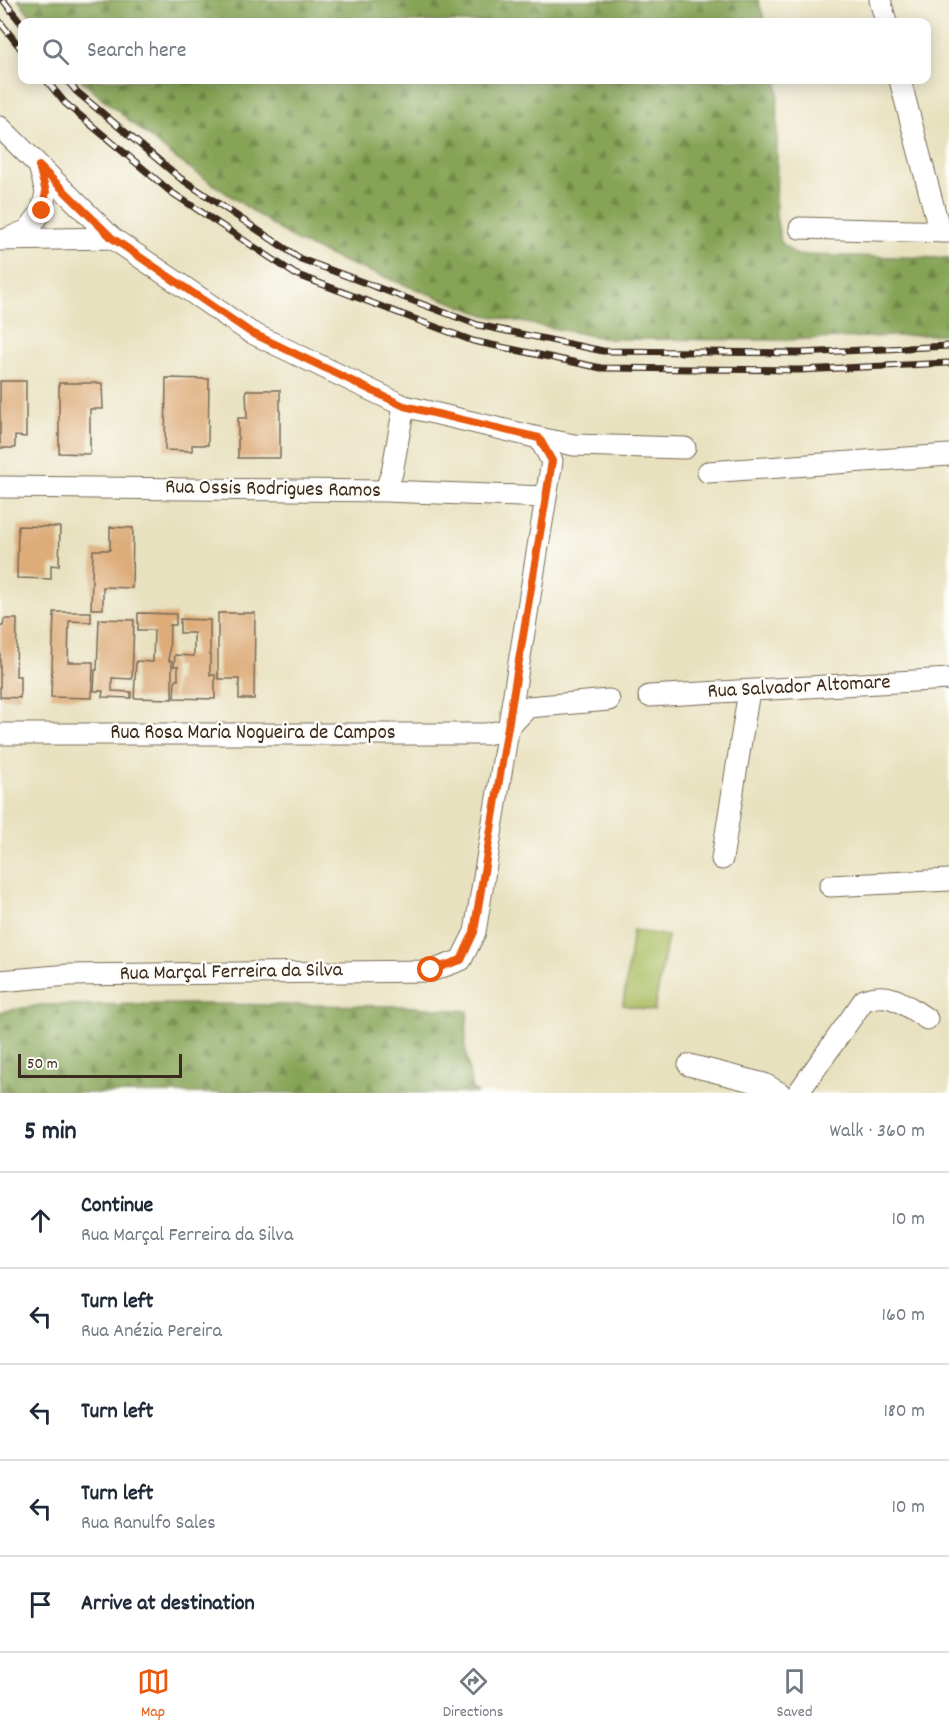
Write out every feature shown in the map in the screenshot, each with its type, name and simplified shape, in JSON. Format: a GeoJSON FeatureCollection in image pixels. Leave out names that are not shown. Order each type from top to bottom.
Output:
{"type":"FeatureCollection","features":[{"type":"Feature","properties":{"kind":"street"},"geometry":{"type":"LineString","coordinates":[[880,0],[885,18]]}},
{"type":"Feature","properties":{"kind":"street"},"geometry":{"type":"LineString","coordinates":[[800,228],[944,232],[901,84]]}},
{"type":"Feature","properties":{"kind":"street"},"geometry":{"type":"LineString","coordinates":[[0,127],[112,238],[250,332],[404,406],[574,445],[685,448]]}},
{"type":"Feature","properties":{"kind":"street"},"geometry":{"type":"LineString","coordinates":[[2,240],[28,230],[42,211],[46,192],[39,166]]}},
{"type":"Feature","properties":{"kind":"street"},"geometry":{"type":"LineString","coordinates":[[2,240],[112,238]]}},
{"type":"Feature","properties":{"kind":"street"},"geometry":{"type":"LineString","coordinates":[[385,491],[392,473],[404,406]]}},
{"type":"Feature","properties":{"kind":"street"},"geometry":{"type":"LineString","coordinates":[[506,730],[552,461],[539,438]]}},
{"type":"Feature","properties":{"kind":"street"},"geometry":{"type":"LineString","coordinates":[[708,472],[949,455]]}},
{"type":"Feature","properties":{"kind":"street","name":"Rua Ossis Rodrigues Ramos"},"geometry":{"type":"LineString","coordinates":[[0,487],[385,491],[546,497]]}},
{"type":"Feature","properties":{"kind":"street","name":"Rua Salvador Altomare"},"geometry":{"type":"LineString","coordinates":[[649,696],[949,679]]}},
{"type":"Feature","properties":{"kind":"street"},"geometry":{"type":"LineString","coordinates":[[722,859],[750,691]]}},
{"type":"Feature","properties":{"kind":"street"},"geometry":{"type":"LineString","coordinates":[[506,730],[528,707],[609,700]]}},
{"type":"Feature","properties":{"kind":"street","name":"Rua Rosa Maria Nogueira de Campos"},"geometry":{"type":"LineString","coordinates":[[0,734],[486,734],[506,730]]}},
{"type":"Feature","properties":{"kind":"street","name":"Rua Marçal Ferreira da Silva"},"geometry":{"type":"LineString","coordinates":[[0,981],[69,975],[431,970],[461,960],[474,932],[506,730]]}},
{"type":"Feature","properties":{"kind":"street"},"geometry":{"type":"LineString","coordinates":[[830,886],[949,880]]}},
{"type":"Feature","properties":{"kind":"street"},"geometry":{"type":"LineString","coordinates":[[798,1093],[864,1000],[876,996],[890,996],[927,1019]]}},
{"type":"Feature","properties":{"kind":"street"},"geometry":{"type":"LineString","coordinates":[[689,1065],[764,1084],[780,1093]]}},
{"type":"Feature","properties":{"kind":"green space"},"geometry":{"type":"Polygon","coordinates":[[[18,0],[758,0],[764,18],[33,18],[18,0]]]}},
{"type":"Feature","properties":{"kind":"green space"},"geometry":{"type":"Polygon","coordinates":[[[85,84],[778,84],[776,216],[781,243],[797,255],[949,258],[949,334],[783,340],[609,339],[485,315],[347,263],[295,240],[175,158],[85,84]]]}},
{"type":"Feature","properties":{"kind":"green space"},"geometry":{"type":"Polygon","coordinates":[[[633,930],[668,936],[654,1011],[623,1005],[633,930]]]}},
{"type":"Feature","properties":{"kind":"green space"},"geometry":{"type":"Polygon","coordinates":[[[41,1005],[399,1006],[468,1011],[465,1046],[472,1089],[477,1093],[0,1093],[0,1012],[41,1005]]]}},
{"type":"Feature","properties":{"kind":"building"},"geometry":{"type":"Polygon","coordinates":[[[166,378],[209,379],[208,445],[192,445],[192,451],[165,450],[166,378]]]}},
{"type":"Feature","properties":{"kind":"building"},"geometry":{"type":"Polygon","coordinates":[[[0,381],[26,381],[26,437],[15,436],[15,448],[0,448],[0,381]]]}},
{"type":"Feature","properties":{"kind":"building"},"geometry":{"type":"Polygon","coordinates":[[[59,383],[102,383],[103,409],[90,409],[90,454],[59,453],[59,383]]]}},
{"type":"Feature","properties":{"kind":"building"},"geometry":{"type":"Polygon","coordinates":[[[246,390],[280,390],[280,458],[238,458],[238,418],[247,418],[246,390]]]}},
{"type":"Feature","properties":{"kind":"building"},"geometry":{"type":"Polygon","coordinates":[[[18,526],[60,527],[59,566],[51,565],[51,579],[17,578],[18,526]]]}},
{"type":"Feature","properties":{"kind":"building"},"geometry":{"type":"Polygon","coordinates":[[[110,527],[133,528],[132,588],[103,587],[103,609],[91,609],[93,550],[110,550],[110,527]]]}},
{"type":"Feature","properties":{"kind":"building"},"geometry":{"type":"Polygon","coordinates":[[[54,612],[91,612],[91,622],[69,621],[68,662],[93,662],[92,698],[51,697],[54,612]]]}},
{"type":"Feature","properties":{"kind":"building"},"geometry":{"type":"Polygon","coordinates":[[[138,613],[176,614],[176,625],[170,625],[169,661],[172,661],[172,699],[134,698],[136,661],[153,662],[154,630],[138,630],[138,613]]]}},
{"type":"Feature","properties":{"kind":"building"},"geometry":{"type":"Polygon","coordinates":[[[218,613],[255,613],[254,699],[239,699],[239,679],[218,679],[218,613]]]}},
{"type":"Feature","properties":{"kind":"building"},"geometry":{"type":"Polygon","coordinates":[[[4,619],[17,619],[16,676],[20,676],[20,698],[0,697],[0,626],[3,626],[4,619]]]}},
{"type":"Feature","properties":{"kind":"building"},"geometry":{"type":"Polygon","coordinates":[[[99,619],[134,620],[132,679],[112,678],[112,691],[131,692],[131,698],[102,697],[103,691],[94,691],[99,619]]]}},
{"type":"Feature","properties":{"kind":"building"},"geometry":{"type":"Polygon","coordinates":[[[180,619],[210,620],[210,675],[215,675],[215,699],[174,698],[175,680],[178,680],[178,666],[174,666],[175,655],[194,656],[194,633],[180,633],[180,619]]]}},
{"type":"Feature","properties":{"kind":"railway"},"geometry":{"type":"LineString","coordinates":[[3,0],[18,19]]}},
{"type":"Feature","properties":{"kind":"railway"},"geometry":{"type":"LineString","coordinates":[[0,22],[18,45]]}},
{"type":"Feature","properties":{"kind":"railway"},"geometry":{"type":"LineString","coordinates":[[49,84],[65,103],[171,192],[295,274],[473,341],[601,368],[800,370],[949,363]]}},
{"type":"Feature","properties":{"kind":"railway"},"geometry":{"type":"LineString","coordinates":[[70,84],[180,178],[301,259],[478,325],[603,351],[800,353],[949,346]]}},
{"type":"Feature","properties":{"kind":"route"},"geometry":{"type":"LineString","coordinates":[[42,211],[46,192],[39,166],[112,238],[250,332],[404,406],[539,438],[552,461],[474,932],[461,960],[431,970]]}}]}
